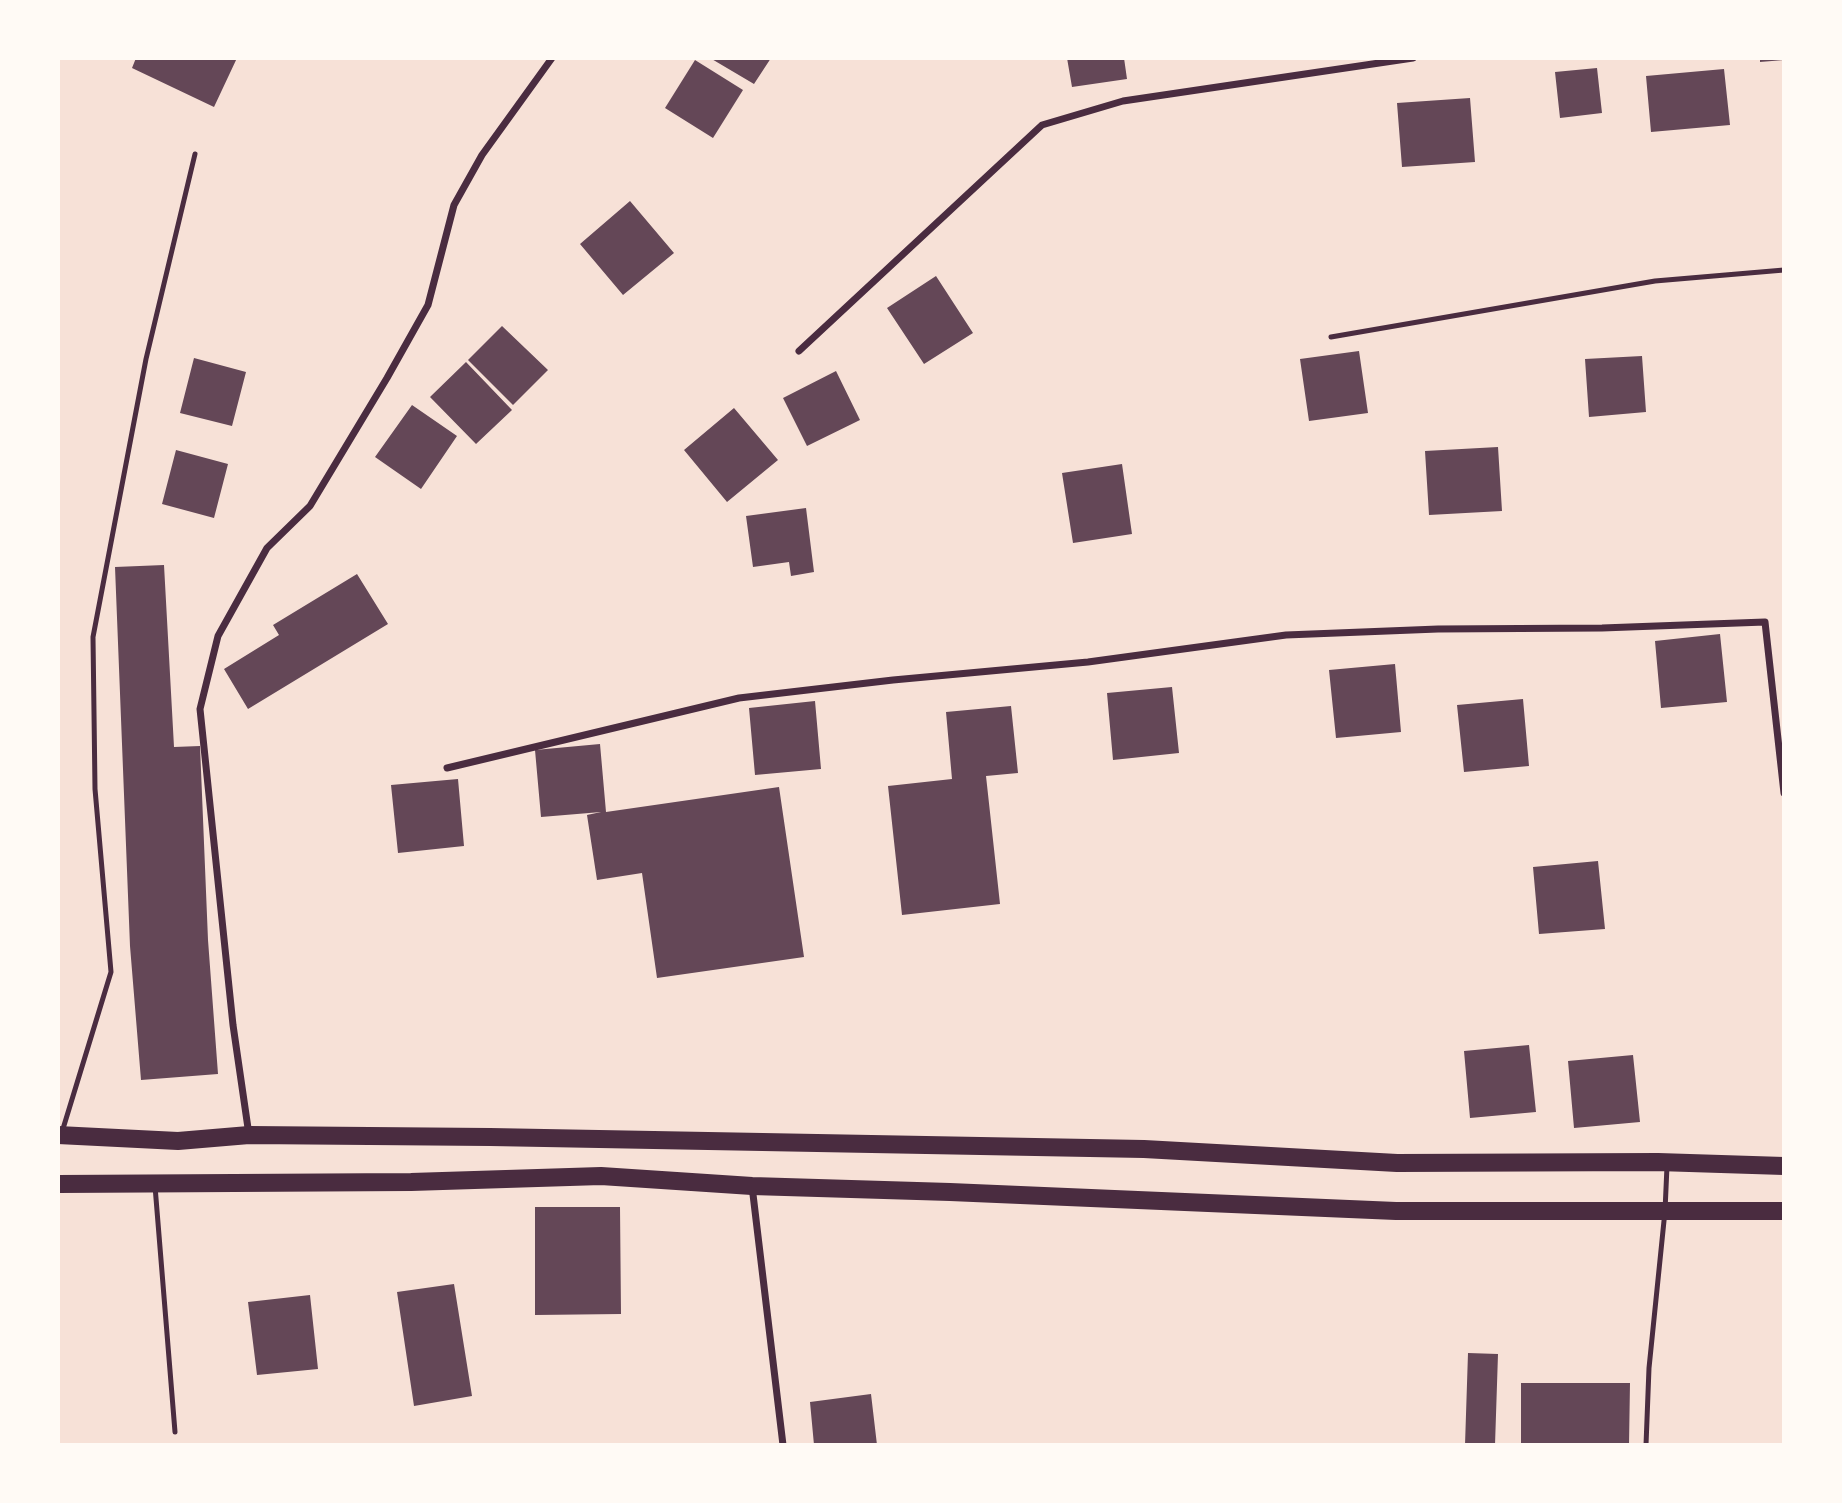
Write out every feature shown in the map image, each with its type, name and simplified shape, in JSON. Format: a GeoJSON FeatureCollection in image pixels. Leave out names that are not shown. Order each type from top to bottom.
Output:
{"type":"FeatureCollection","features":[{"type":"Feature","properties":{"kind":"main road"},"geometry":{"type":"LineString","coordinates":[[59,1135],[178,1141],[249,1135],[490,1137],[1130,1149],[1397,1163],[1784,1166]]}},
{"type":"Feature","properties":{"kind":"main road"},"geometry":{"type":"LineString","coordinates":[[58,1184],[411,1182],[601,1176],[752,1186],[1396,1211],[1784,1211]]}},
{"type":"Feature","properties":{"kind":"street"},"geometry":{"type":"LineString","coordinates":[[249,1135],[233,1025],[200,709],[218,636],[267,548],[310,506],[387,378],[428,305],[454,205],[482,155],[552,58]]}},
{"type":"Feature","properties":{"kind":"street"},"geometry":{"type":"LineString","coordinates":[[799,351],[1042,125],[1123,101],[1413,58]]}},
{"type":"Feature","properties":{"kind":"street"},"geometry":{"type":"LineString","coordinates":[[447,768],[739,698],[893,680],[1088,662],[1286,635],[1765,622],[1784,793]]}},
{"type":"Feature","properties":{"kind":"street"},"geometry":{"type":"LineString","coordinates":[[752,1186],[783,1445]]}},
{"type":"Feature","properties":{"kind":"lane"},"geometry":{"type":"LineString","coordinates":[[59,1135],[111,972],[95,789],[93,637],[146,359],[195,154]]}},
{"type":"Feature","properties":{"kind":"lane"},"geometry":{"type":"LineString","coordinates":[[1331,337],[1655,281],[1784,270]]}},
{"type":"Feature","properties":{"kind":"lane"},"geometry":{"type":"LineString","coordinates":[[1646,1445],[1649,1367],[1665,1211],[1667,1163]]}},
{"type":"Feature","properties":{"kind":"lane"},"geometry":{"type":"LineString","coordinates":[[155,1183],[175,1432]]}},
{"type":"Feature","properties":{"kind":"building"},"geometry":{"type":"Polygon","coordinates":[[[136,58],[237,58],[214,107],[132,68],[136,58]]]}},
{"type":"Feature","properties":{"kind":"building"},"geometry":{"type":"Polygon","coordinates":[[[710,58],[771,58],[754,84],[710,58]]]}},
{"type":"Feature","properties":{"kind":"building"},"geometry":{"type":"Polygon","coordinates":[[[1067,58],[1124,58],[1127,79],[1072,87],[1067,58]]]}},
{"type":"Feature","properties":{"kind":"building"},"geometry":{"type":"Polygon","coordinates":[[[1760,58],[1784,58],[1784,60],[1760,62],[1760,58]]]}},
{"type":"Feature","properties":{"kind":"building"},"geometry":{"type":"Polygon","coordinates":[[[695,60],[743,90],[713,138],[665,108],[695,60]]]}},
{"type":"Feature","properties":{"kind":"building"},"geometry":{"type":"Polygon","coordinates":[[[1597,68],[1602,113],[1560,118],[1555,72],[1597,68]]]}},
{"type":"Feature","properties":{"kind":"building"},"geometry":{"type":"Polygon","coordinates":[[[1724,69],[1730,125],[1651,132],[1646,76],[1724,69]]]}},
{"type":"Feature","properties":{"kind":"building"},"geometry":{"type":"Polygon","coordinates":[[[1470,98],[1475,162],[1402,167],[1397,103],[1470,98]]]}},
{"type":"Feature","properties":{"kind":"building"},"geometry":{"type":"Polygon","coordinates":[[[630,201],[674,253],[623,295],[580,244],[630,201]]]}},
{"type":"Feature","properties":{"kind":"building"},"geometry":{"type":"Polygon","coordinates":[[[936,276],[973,333],[924,364],[887,308],[936,276]]]}},
{"type":"Feature","properties":{"kind":"building"},"geometry":{"type":"Polygon","coordinates":[[[502,326],[548,370],[513,405],[468,360],[502,326]]]}},
{"type":"Feature","properties":{"kind":"building"},"geometry":{"type":"Polygon","coordinates":[[[1359,351],[1368,413],[1309,421],[1300,359],[1359,351]]]}},
{"type":"Feature","properties":{"kind":"building"},"geometry":{"type":"Polygon","coordinates":[[[1642,356],[1646,412],[1589,417],[1585,359],[1642,356]]]}},
{"type":"Feature","properties":{"kind":"building"},"geometry":{"type":"Polygon","coordinates":[[[194,358],[246,372],[232,426],[180,413],[194,358]]]}},
{"type":"Feature","properties":{"kind":"building"},"geometry":{"type":"Polygon","coordinates":[[[466,362],[512,410],[476,444],[430,397],[466,362]]]}},
{"type":"Feature","properties":{"kind":"building"},"geometry":{"type":"Polygon","coordinates":[[[836,371],[860,420],[807,446],[783,398],[836,371]]]}},
{"type":"Feature","properties":{"kind":"building"},"geometry":{"type":"Polygon","coordinates":[[[412,405],[457,436],[421,489],[375,457],[412,405]]]}},
{"type":"Feature","properties":{"kind":"building"},"geometry":{"type":"Polygon","coordinates":[[[734,408],[778,460],[727,502],[684,450],[734,408]]]}},
{"type":"Feature","properties":{"kind":"building"},"geometry":{"type":"Polygon","coordinates":[[[1498,447],[1502,511],[1429,515],[1425,451],[1498,447]]]}},
{"type":"Feature","properties":{"kind":"building"},"geometry":{"type":"Polygon","coordinates":[[[176,450],[228,464],[214,518],[162,504],[176,450]]]}},
{"type":"Feature","properties":{"kind":"building"},"geometry":{"type":"Polygon","coordinates":[[[1122,464],[1132,534],[1073,543],[1062,473],[1122,464]]]}},
{"type":"Feature","properties":{"kind":"building"},"geometry":{"type":"Polygon","coordinates":[[[806,508],[814,572],[791,576],[789,562],[753,567],[746,516],[806,508]]]}},
{"type":"Feature","properties":{"kind":"building"},"geometry":{"type":"Polygon","coordinates":[[[164,565],[174,747],[200,746],[208,940],[218,1074],[141,1080],[130,946],[115,567],[164,565]]]}},
{"type":"Feature","properties":{"kind":"building"},"geometry":{"type":"Polygon","coordinates":[[[357,574],[388,624],[248,709],[224,669],[279,635],[273,625],[357,574]]]}},
{"type":"Feature","properties":{"kind":"building"},"geometry":{"type":"Polygon","coordinates":[[[1720,634],[1727,702],[1661,708],[1655,641],[1720,634]]]}},
{"type":"Feature","properties":{"kind":"building"},"geometry":{"type":"Polygon","coordinates":[[[1395,664],[1401,732],[1336,738],[1329,670],[1395,664]]]}},
{"type":"Feature","properties":{"kind":"building"},"geometry":{"type":"Polygon","coordinates":[[[1172,687],[1179,753],[1113,760],[1107,693],[1172,687]]]}},
{"type":"Feature","properties":{"kind":"building"},"geometry":{"type":"Polygon","coordinates":[[[1523,699],[1529,766],[1464,772],[1457,705],[1523,699]]]}},
{"type":"Feature","properties":{"kind":"building"},"geometry":{"type":"Polygon","coordinates":[[[815,701],[821,769],[755,775],[749,708],[815,701]]]}},
{"type":"Feature","properties":{"kind":"building"},"geometry":{"type":"Polygon","coordinates":[[[1011,706],[1018,773],[986,776],[1000,904],[902,915],[888,786],[952,779],[946,712],[1011,706]]]}},
{"type":"Feature","properties":{"kind":"building"},"geometry":{"type":"Polygon","coordinates":[[[600,744],[606,812],[779,787],[804,957],[657,978],[642,873],[597,880],[587,815],[601,812],[541,817],[535,750],[600,744]]]}},
{"type":"Feature","properties":{"kind":"building"},"geometry":{"type":"Polygon","coordinates":[[[458,779],[464,846],[398,853],[391,785],[458,779]]]}},
{"type":"Feature","properties":{"kind":"building"},"geometry":{"type":"Polygon","coordinates":[[[1598,861],[1605,929],[1539,934],[1533,867],[1598,861]]]}},
{"type":"Feature","properties":{"kind":"building"},"geometry":{"type":"Polygon","coordinates":[[[1529,1045],[1536,1112],[1470,1118],[1464,1051],[1529,1045]]]}},
{"type":"Feature","properties":{"kind":"building"},"geometry":{"type":"Polygon","coordinates":[[[1633,1055],[1640,1122],[1574,1128],[1568,1061],[1633,1055]]]}},
{"type":"Feature","properties":{"kind":"building"},"geometry":{"type":"Polygon","coordinates":[[[535,1207],[620,1207],[621,1314],[535,1315],[535,1207]]]}},
{"type":"Feature","properties":{"kind":"building"},"geometry":{"type":"Polygon","coordinates":[[[454,1284],[472,1396],[414,1406],[397,1292],[454,1284]]]}},
{"type":"Feature","properties":{"kind":"building"},"geometry":{"type":"Polygon","coordinates":[[[310,1295],[318,1369],[257,1375],[248,1302],[310,1295]]]}},
{"type":"Feature","properties":{"kind":"building"},"geometry":{"type":"Polygon","coordinates":[[[1468,1353],[1498,1354],[1495,1445],[1465,1445],[1468,1353]]]}},
{"type":"Feature","properties":{"kind":"building"},"geometry":{"type":"Polygon","coordinates":[[[1521,1383],[1630,1383],[1629,1445],[1521,1445],[1521,1383]]]}},
{"type":"Feature","properties":{"kind":"building"},"geometry":{"type":"Polygon","coordinates":[[[871,1394],[877,1445],[814,1445],[810,1402],[871,1394]]]}}]}
